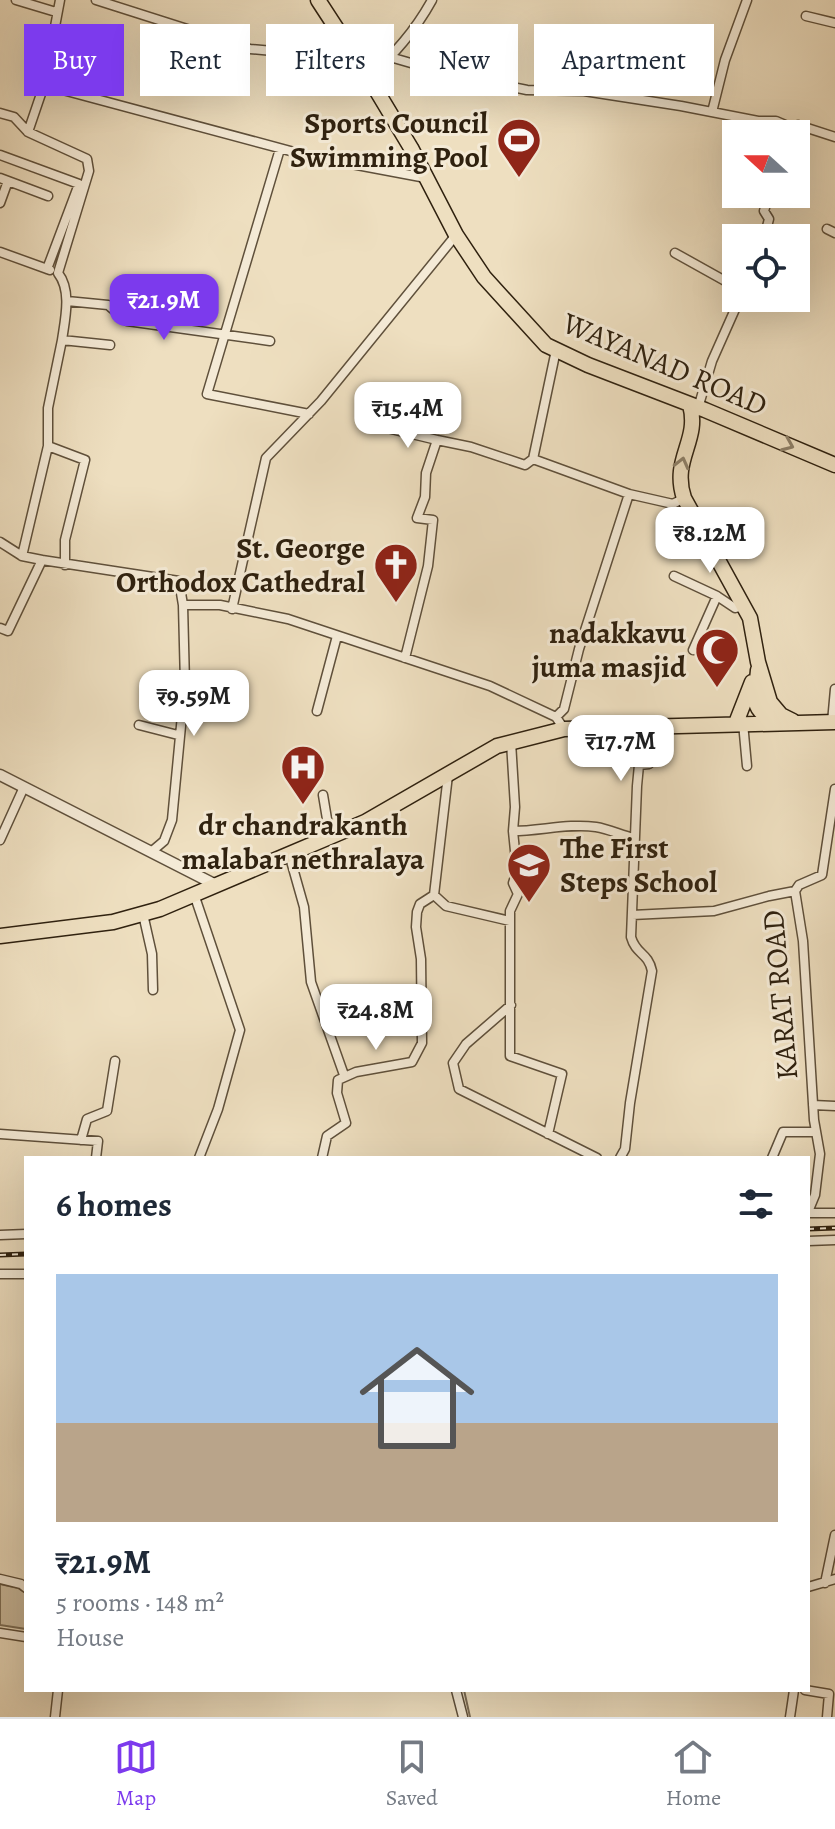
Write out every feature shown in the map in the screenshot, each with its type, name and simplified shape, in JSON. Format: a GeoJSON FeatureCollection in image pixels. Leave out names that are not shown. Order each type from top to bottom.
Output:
{"type":"FeatureCollection","features":[{"type":"Feature","properties":{"kind":"main road","name":"WAYANAD ROAD"},"geometry":{"type":"LineString","coordinates":[[318,0],[334,24]]}},
{"type":"Feature","properties":{"kind":"main road","name":"WAYANAD ROAD"},"geometry":{"type":"LineString","coordinates":[[379,96],[456,235],[484,277],[546,345],[835,465]]}},
{"type":"Feature","properties":{"kind":"main road"},"geometry":{"type":"LineString","coordinates":[[694,406],[694,425],[680,466],[678,483],[750,618],[758,662],[757,708],[763,716],[789,722]]}},
{"type":"Feature","properties":{"kind":"main road"},"geometry":{"type":"LineString","coordinates":[[694,425],[704,417],[716,415]]}},
{"type":"Feature","properties":{"kind":"main road"},"geometry":{"type":"LineString","coordinates":[[740,723],[758,662]]}},
{"type":"Feature","properties":{"kind":"main road"},"geometry":{"type":"LineString","coordinates":[[0,936],[113,922],[143,914],[365,822],[497,746],[560,723],[647,726],[833,722]]}},
{"type":"Feature","properties":{"kind":"street"},"geometry":{"type":"LineString","coordinates":[[16,0],[56,12]]}},
{"type":"Feature","properties":{"kind":"street"},"geometry":{"type":"LineString","coordinates":[[54,24],[60,0]]}},
{"type":"Feature","properties":{"kind":"street"},"geometry":{"type":"LineString","coordinates":[[96,0],[221,42],[266,50]]}},
{"type":"Feature","properties":{"kind":"street"},"geometry":{"type":"LineString","coordinates":[[394,52],[420,21],[432,0]]}},
{"type":"Feature","properties":{"kind":"street"},"geometry":{"type":"LineString","coordinates":[[712,112],[725,60],[747,0]]}},
{"type":"Feature","properties":{"kind":"street"},"geometry":{"type":"LineString","coordinates":[[806,16],[835,23]]}},
{"type":"Feature","properties":{"kind":"street"},"geometry":{"type":"LineString","coordinates":[[394,58],[449,74],[527,90],[584,91],[753,120]]}},
{"type":"Feature","properties":{"kind":"street"},"geometry":{"type":"LineString","coordinates":[[28,132],[40,96]]}},
{"type":"Feature","properties":{"kind":"street"},"geometry":{"type":"LineString","coordinates":[[85,96],[280,149],[426,178]]}},
{"type":"Feature","properties":{"kind":"street"},"geometry":{"type":"LineString","coordinates":[[0,113],[14,117],[28,132],[87,159],[89,171],[58,273]]}},
{"type":"Feature","properties":{"kind":"street"},"geometry":{"type":"LineString","coordinates":[[810,129],[835,137]]}},
{"type":"Feature","properties":{"kind":"street"},"geometry":{"type":"LineString","coordinates":[[280,149],[207,394],[309,414]]}},
{"type":"Feature","properties":{"kind":"street"},"geometry":{"type":"LineString","coordinates":[[0,155],[79,184],[47,269]]}},
{"type":"Feature","properties":{"kind":"street"},"geometry":{"type":"LineString","coordinates":[[0,203],[4,180],[48,196]]}},
{"type":"Feature","properties":{"kind":"street"},"geometry":{"type":"LineString","coordinates":[[232,609],[266,458],[309,414],[456,235]]}},
{"type":"Feature","properties":{"kind":"street"},"geometry":{"type":"LineString","coordinates":[[0,252],[58,273],[62,277],[67,301],[48,408],[48,446],[22,556]]}},
{"type":"Feature","properties":{"kind":"street"},"geometry":{"type":"LineString","coordinates":[[675,253],[722,279]]}},
{"type":"Feature","properties":{"kind":"street"},"geometry":{"type":"LineString","coordinates":[[67,301],[108,305],[127,321],[270,341]]}},
{"type":"Feature","properties":{"kind":"street"},"geometry":{"type":"LineString","coordinates":[[694,406],[734,312]]}},
{"type":"Feature","properties":{"kind":"street"},"geometry":{"type":"LineString","coordinates":[[62,340],[110,345]]}},
{"type":"Feature","properties":{"kind":"street"},"geometry":{"type":"LineString","coordinates":[[387,428],[471,447],[525,465],[533,459],[556,350]]}},
{"type":"Feature","properties":{"kind":"street"},"geometry":{"type":"LineString","coordinates":[[405,658],[428,566],[433,520],[417,518],[425,497],[426,473],[437,440]]}},
{"type":"Feature","properties":{"kind":"street"},"geometry":{"type":"LineString","coordinates":[[48,446],[85,460],[65,540],[65,565]]}},
{"type":"Feature","properties":{"kind":"street"},"geometry":{"type":"LineString","coordinates":[[533,459],[629,494],[673,504],[684,498]]}},
{"type":"Feature","properties":{"kind":"street"},"geometry":{"type":"LineString","coordinates":[[183,605],[220,605],[270,613],[490,686],[560,723],[579,649],[629,494]]}},
{"type":"Feature","properties":{"kind":"street"},"geometry":{"type":"LineString","coordinates":[[0,542],[22,556],[179,581],[183,605],[185,684],[172,820],[164,841],[151,852]]}},
{"type":"Feature","properties":{"kind":"street"},"geometry":{"type":"LineString","coordinates":[[0,628],[8,631],[42,560]]}},
{"type":"Feature","properties":{"kind":"street"},"geometry":{"type":"LineString","coordinates":[[674,576],[735,608],[743,606]]}},
{"type":"Feature","properties":{"kind":"street"},"geometry":{"type":"LineString","coordinates":[[693,650],[717,596]]}},
{"type":"Feature","properties":{"kind":"street"},"geometry":{"type":"LineString","coordinates":[[317,711],[337,636]]}},
{"type":"Feature","properties":{"kind":"street"},"geometry":{"type":"LineString","coordinates":[[833,722],[835,689]]}},
{"type":"Feature","properties":{"kind":"street"},"geometry":{"type":"LineString","coordinates":[[740,723],[747,766]]}},
{"type":"Feature","properties":{"kind":"street"},"geometry":{"type":"LineString","coordinates":[[139,725],[178,735]]}},
{"type":"Feature","properties":{"kind":"street"},"geometry":{"type":"LineString","coordinates":[[621,1156],[625,1149],[652,971],[650,959],[634,947],[631,937],[639,765],[649,764],[647,726]]}},
{"type":"Feature","properties":{"kind":"street"},"geometry":{"type":"LineString","coordinates":[[511,742],[517,871],[513,883],[518,894],[510,911],[510,1056],[562,1074],[548,1134]]}},
{"type":"Feature","properties":{"kind":"street"},"geometry":{"type":"LineString","coordinates":[[434,895],[448,774]]}},
{"type":"Feature","properties":{"kind":"street"},"geometry":{"type":"LineString","coordinates":[[0,775],[216,885]]}},
{"type":"Feature","properties":{"kind":"street"},"geometry":{"type":"LineString","coordinates":[[0,840],[24,787]]}},
{"type":"Feature","properties":{"kind":"street","name":"KARAT ROAD"},"geometry":{"type":"LineString","coordinates":[[810,1208],[815,1195],[820,1154],[813,1105],[803,941],[795,891],[799,885],[822,875],[835,789]]}},
{"type":"Feature","properties":{"kind":"street"},"geometry":{"type":"LineString","coordinates":[[323,795],[330,837]]}},
{"type":"Feature","properties":{"kind":"street"},"geometry":{"type":"LineString","coordinates":[[513,831],[540,831],[564,826],[597,827],[634,838]]}},
{"type":"Feature","properties":{"kind":"street"},"geometry":{"type":"LineString","coordinates":[[289,854],[304,907],[311,982],[344,1075]]}},
{"type":"Feature","properties":{"kind":"street"},"geometry":{"type":"LineString","coordinates":[[632,915],[714,911],[795,891]]}},
{"type":"Feature","properties":{"kind":"street"},"geometry":{"type":"LineString","coordinates":[[194,894],[240,1030],[218,1109],[200,1156]]}},
{"type":"Feature","properties":{"kind":"street"},"geometry":{"type":"LineString","coordinates":[[434,895],[446,906],[510,921]]}},
{"type":"Feature","properties":{"kind":"street"},"geometry":{"type":"LineString","coordinates":[[322,1156],[327,1136],[346,1123],[336,1085],[344,1075],[412,1062],[418,1054],[422,1043],[417,912],[420,904],[434,895]]}},
{"type":"Feature","properties":{"kind":"street"},"geometry":{"type":"LineString","coordinates":[[143,914],[152,954],[153,990]]}},
{"type":"Feature","properties":{"kind":"street"},"geometry":{"type":"LineString","coordinates":[[511,1005],[466,1044],[453,1063],[459,1089],[593,1156]]}},
{"type":"Feature","properties":{"kind":"street"},"geometry":{"type":"LineString","coordinates":[[81,1140],[87,1119],[107,1111],[115,1061]]}},
{"type":"Feature","properties":{"kind":"street"},"geometry":{"type":"LineString","coordinates":[[813,1105],[835,1106]]}},
{"type":"Feature","properties":{"kind":"street"},"geometry":{"type":"LineString","coordinates":[[773,1156],[783,1132],[816,1132]]}},
{"type":"Feature","properties":{"kind":"street"},"geometry":{"type":"LineString","coordinates":[[0,1134],[98,1141],[96,1156]]}},
{"type":"Feature","properties":{"kind":"street"},"geometry":{"type":"LineString","coordinates":[[810,1213],[835,1213]]}},
{"type":"Feature","properties":{"kind":"street"},"geometry":{"type":"LineString","coordinates":[[0,1235],[24,1234]]}},
{"type":"Feature","properties":{"kind":"street"},"geometry":{"type":"LineString","coordinates":[[810,1241],[835,1240]]}},
{"type":"Feature","properties":{"kind":"street"},"geometry":{"type":"LineString","coordinates":[[0,1274],[24,1274]]}},
{"type":"Feature","properties":{"kind":"street"},"geometry":{"type":"LineString","coordinates":[[825,1583],[835,1535]]}},
{"type":"Feature","properties":{"kind":"street"},"geometry":{"type":"LineString","coordinates":[[0,1579],[24,1586]]}},
{"type":"Feature","properties":{"kind":"street"},"geometry":{"type":"LineString","coordinates":[[810,1587],[835,1579]]}},
{"type":"Feature","properties":{"kind":"street"},"geometry":{"type":"LineString","coordinates":[[0,1633],[24,1637]]}},
{"type":"Feature","properties":{"kind":"street"},"geometry":{"type":"LineString","coordinates":[[810,1691],[832,1694],[827,1717]]}},
{"type":"Feature","properties":{"kind":"street"},"geometry":{"type":"LineString","coordinates":[[55,1717],[58,1692]]}},
{"type":"Feature","properties":{"kind":"street"},"geometry":{"type":"LineString","coordinates":[[457,1692],[463,1717]]}},
{"type":"Feature","properties":{"kind":"street"},"geometry":{"type":"LineString","coordinates":[[790,1717],[794,1692]]}},
{"type":"Feature","properties":{"kind":"shaded area"},"geometry":{"type":"Polygon","coordinates":[[[0,1584],[18,1588],[24,1592],[24,1629],[0,1625],[0,1584]]]}},
{"type":"Feature","properties":{"kind":"waterway"},"geometry":{"type":"LineString","coordinates":[[464,1692],[470,1717]]}},
{"type":"Feature","properties":{"kind":"railway"},"geometry":{"type":"LineString","coordinates":[[810,1229],[835,1228]]}},
{"type":"Feature","properties":{"kind":"railway"},"geometry":{"type":"LineString","coordinates":[[0,1255],[24,1254]]}},
{"type":"Feature","properties":{"kind":"place","name":"Sports Council Swimming Pool"},"geometry":{"type":"Point","coordinates":[519,179]}},
{"type":"Feature","properties":{"kind":"place","name":"St. George Orthodox Cathedral"},"geometry":{"type":"Point","coordinates":[396,604]}},
{"type":"Feature","properties":{"kind":"place","name":"nadakkavu juma masjid"},"geometry":{"type":"Point","coordinates":[717,689]}},
{"type":"Feature","properties":{"kind":"place","name":"dr chandrakanth malabar nethralaya"},"geometry":{"type":"Point","coordinates":[303,806]}},
{"type":"Feature","properties":{"kind":"place","name":"The First Steps School"},"geometry":{"type":"Point","coordinates":[529,904]}}]}
